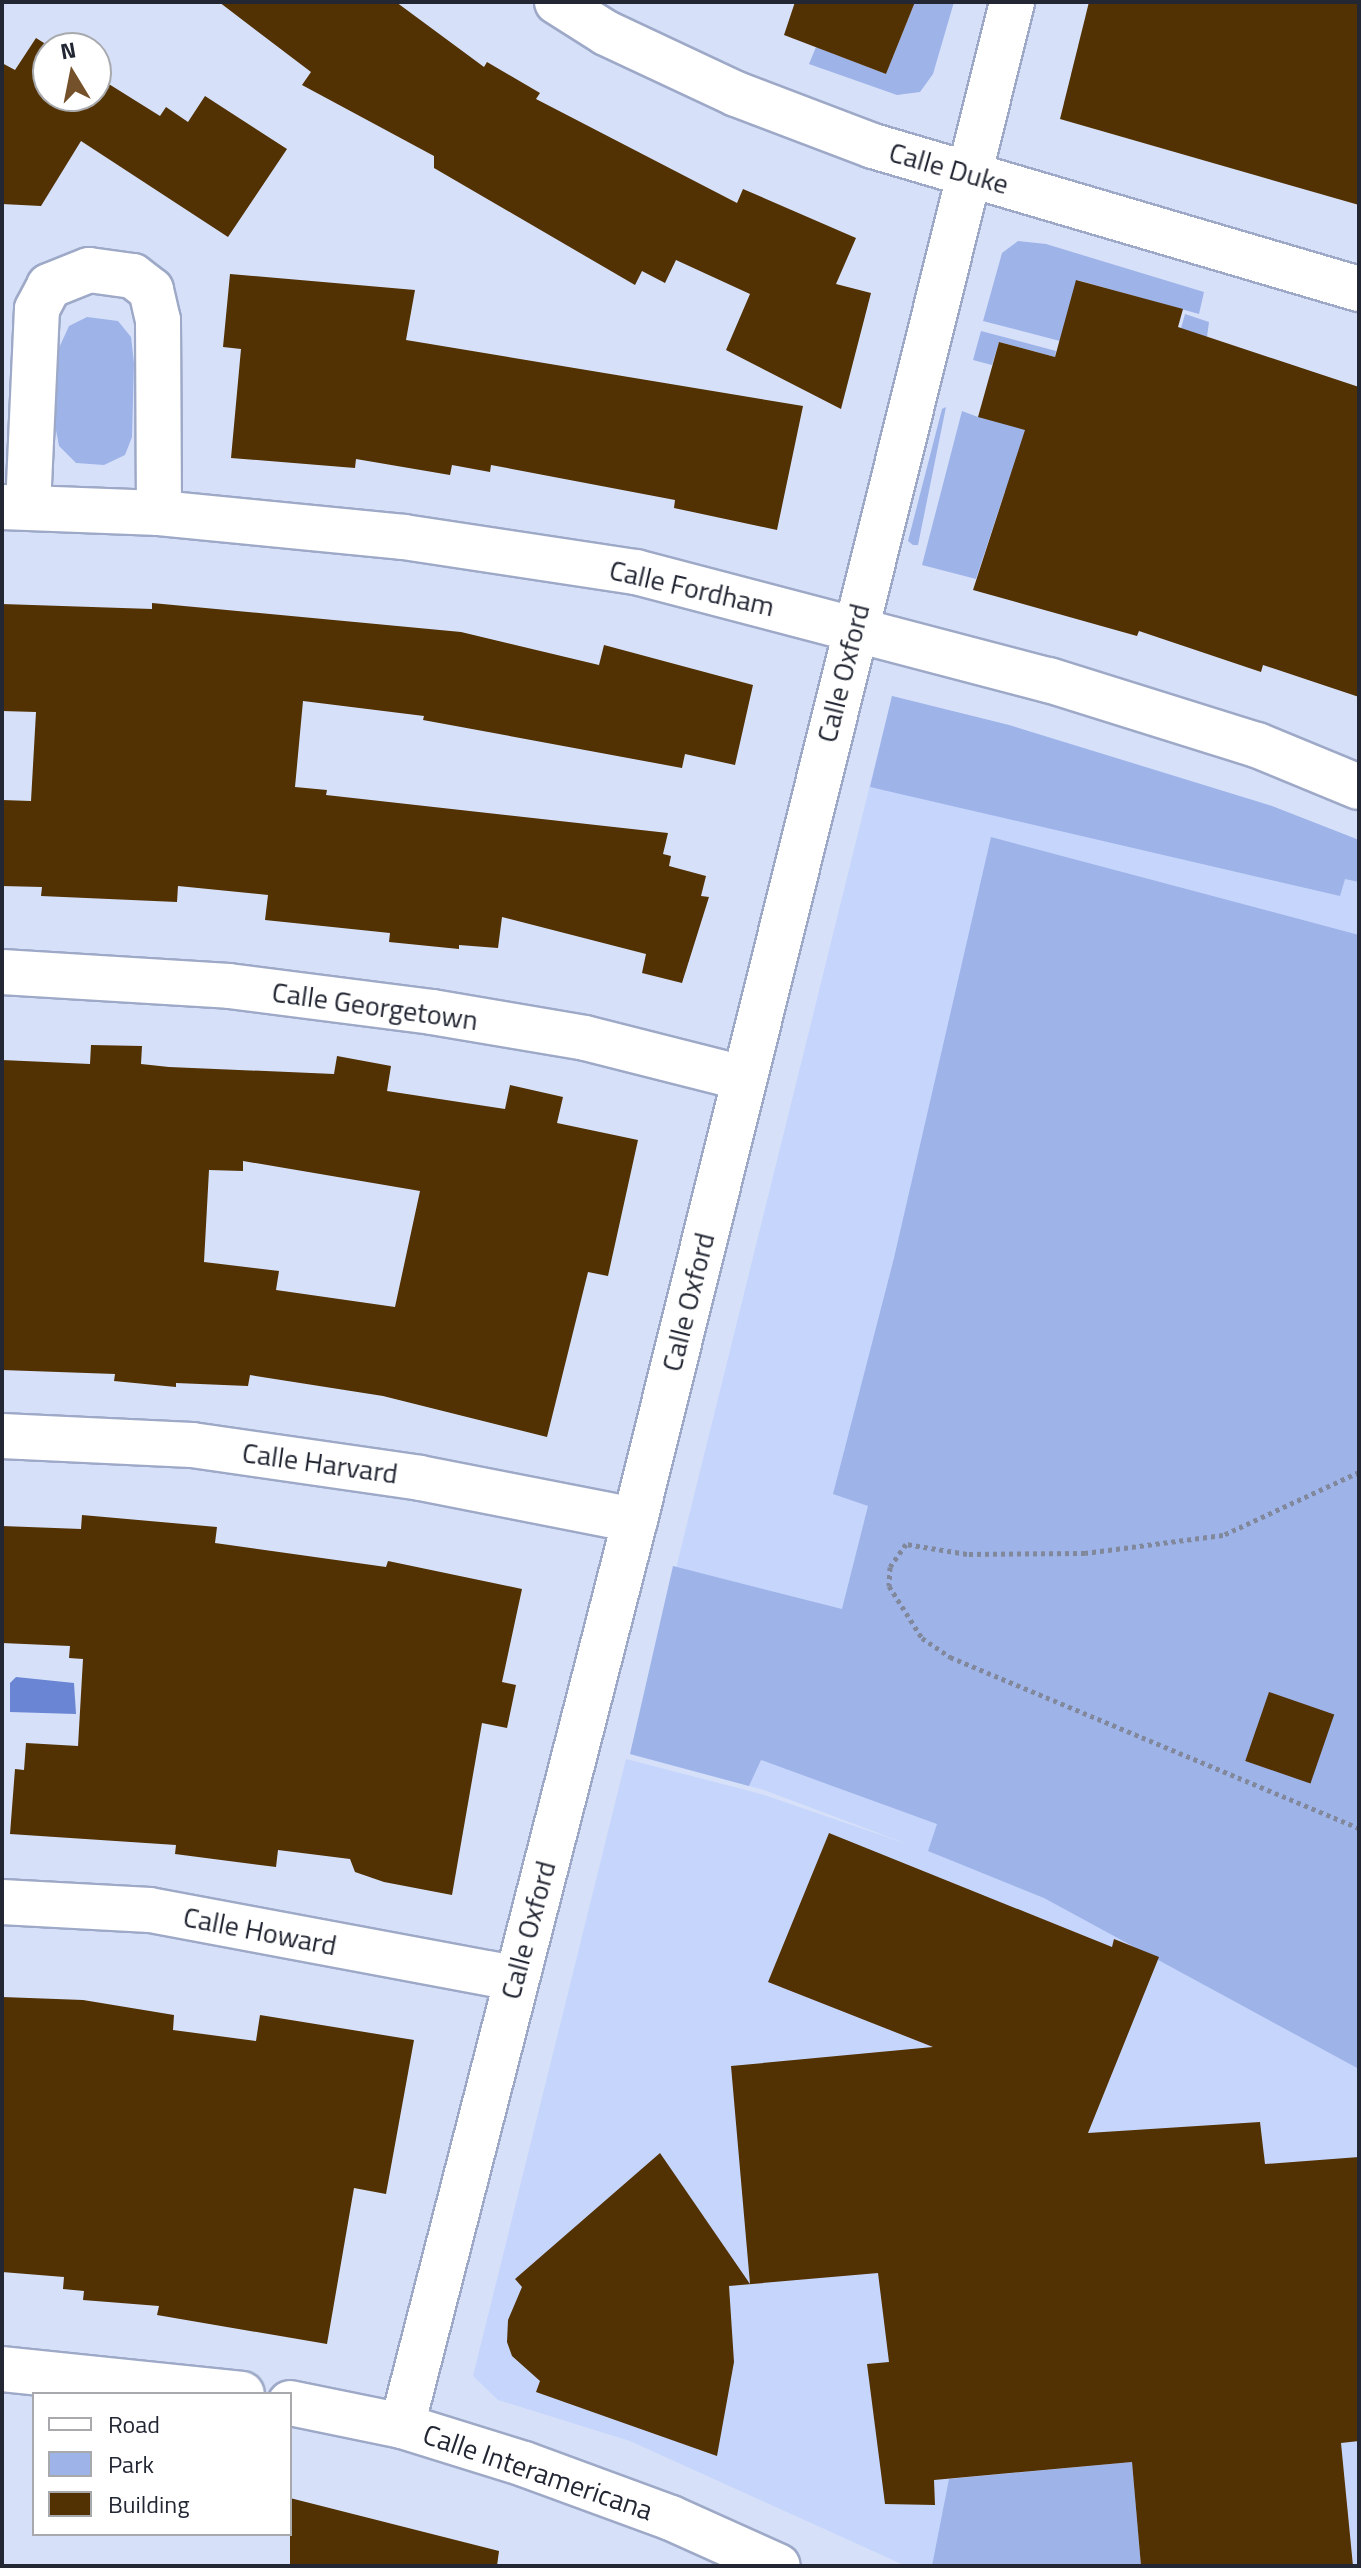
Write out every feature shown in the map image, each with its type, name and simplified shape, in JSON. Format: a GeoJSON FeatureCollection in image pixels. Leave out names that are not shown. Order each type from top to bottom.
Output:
{"type":"FeatureCollection","features":[{"type":"Feature","properties":{"kind":"street","name":"Calle Duke"},"geometry":{"type":"LineString","coordinates":[[557,2],[606,33],[736,94],[969,177],[1058,198],[1359,289]]}},
{"type":"Feature","properties":{"kind":"street","name":"Calle Oxford"},"geometry":{"type":"LineString","coordinates":[[402,2426],[635,1520],[854,628],[1012,2]]}},
{"type":"Feature","properties":{"kind":"street"},"geometry":{"type":"LineString","coordinates":[[15,507],[37,309],[49,286],[89,270],[133,276],[151,290],[158,320],[159,513]]}},
{"type":"Feature","properties":{"kind":"street","name":"Calle Fordham"},"geometry":{"type":"LineString","coordinates":[[15,507],[159,513],[404,537],[636,572],[1049,680],[1257,745],[1359,787]]}},
{"type":"Feature","properties":{"kind":"street","name":"Calle Georgetown"},"geometry":{"type":"LineString","coordinates":[[2,972],[229,986],[432,1012],[585,1038],[743,1078]]}},
{"type":"Feature","properties":{"kind":"street","name":"Calle Harvard"},"geometry":{"type":"LineString","coordinates":[[2,1436],[192,1445],[420,1478],[635,1520]]}},
{"type":"Feature","properties":{"kind":"street","name":"Calle Howard"},"geometry":{"type":"LineString","coordinates":[[2,1902],[150,1910],[515,1978]]}},
{"type":"Feature","properties":{"kind":"street"},"geometry":{"type":"LineString","coordinates":[[2,2369],[223,2392]]}},
{"type":"Feature","properties":{"kind":"street","name":"Calle Interamericana"},"geometry":{"type":"LineString","coordinates":[[292,2403],[402,2426],[656,2512],[778,2566]]}},
{"type":"Feature","properties":{"kind":"path"},"geometry":{"type":"LineString","coordinates":[[1359,1472],[1223,1535],[1085,1553],[967,1554],[906,1544],[890,1567],[889,1586],[922,1638],[950,1657],[1359,1828]]}},
{"type":"Feature","properties":{"kind":"shaded area"},"geometry":{"type":"Polygon","coordinates":[[[892,696],[1009,725],[1272,806],[1359,840],[1359,2566],[906,2566],[630,2441],[498,2400],[473,2376],[626,1759],[761,1794],[910,1845],[764,1790],[630,1754],[892,696]]]}},
{"type":"Feature","properties":{"kind":"shaded area"},"geometry":{"type":"Polygon","coordinates":[[[16,1677],[74,1683],[76,1714],[10,1712],[10,1683],[16,1677]]]}},
{"type":"Feature","properties":{"kind":"green space"},"geometry":{"type":"Polygon","coordinates":[[[915,2],[954,2],[933,74],[920,92],[897,95],[809,64],[816,47],[886,74],[915,2]]]}},
{"type":"Feature","properties":{"kind":"green space"},"geometry":{"type":"Polygon","coordinates":[[[1018,241],[1046,244],[1204,292],[1199,314],[1077,280],[1060,341],[983,321],[1002,253],[1018,241]]]}},
{"type":"Feature","properties":{"kind":"green space"},"geometry":{"type":"Polygon","coordinates":[[[1185,314],[1209,322],[1207,337],[1055,503],[1005,491],[976,579],[922,565],[962,411],[978,417],[1167,378],[1185,314]]]}},
{"type":"Feature","properties":{"kind":"green space"},"geometry":{"type":"Polygon","coordinates":[[[87,317],[118,321],[131,337],[134,363],[132,437],[125,455],[104,465],[76,463],[59,446],[55,425],[59,348],[69,326],[87,317]]]}},
{"type":"Feature","properties":{"kind":"green space"},"geometry":{"type":"Polygon","coordinates":[[[981,331],[1056,351],[1055,357],[999,342],[992,365],[973,360],[981,331]]]}},
{"type":"Feature","properties":{"kind":"green space"},"geometry":{"type":"Polygon","coordinates":[[[946,407],[918,545],[913,545],[908,541],[942,409],[946,407]]]}},
{"type":"Feature","properties":{"kind":"green space"},"geometry":{"type":"Polygon","coordinates":[[[892,696],[1009,725],[1272,806],[1359,840],[1359,882],[1345,879],[1340,896],[870,787],[892,696]]]}},
{"type":"Feature","properties":{"kind":"green space"},"geometry":{"type":"Polygon","coordinates":[[[991,837],[1359,935],[1359,2069],[1044,1898],[928,1851],[937,1824],[761,1760],[749,1786],[630,1754],[673,1566],[842,1609],[868,1506],[833,1494],[894,1258],[991,837]]]}},
{"type":"Feature","properties":{"kind":"green space"},"geometry":{"type":"Polygon","coordinates":[[[1132,2462],[1141,2566],[932,2566],[949,2479],[1132,2462]]]}},
{"type":"Feature","properties":{"kind":"building"},"geometry":{"type":"Polygon","coordinates":[[[219,2],[396,2],[484,67],[487,62],[540,93],[536,99],[737,203],[743,189],[856,238],[836,284],[871,293],[841,409],[726,350],[750,294],[676,260],[665,283],[642,271],[635,285],[434,168],[434,156],[302,85],[311,72],[219,2]]]}},
{"type":"Feature","properties":{"kind":"building"},"geometry":{"type":"Polygon","coordinates":[[[795,2],[915,2],[886,74],[784,35],[795,2]]]}},
{"type":"Feature","properties":{"kind":"building"},"geometry":{"type":"Polygon","coordinates":[[[1089,2],[1359,2],[1359,205],[1060,119],[1089,2]]]}},
{"type":"Feature","properties":{"kind":"building"},"geometry":{"type":"Polygon","coordinates":[[[32,44],[32,112],[112,112],[112,86],[160,116],[166,107],[188,122],[205,96],[287,149],[228,237],[81,141],[41,206],[2,204],[2,63],[15,70],[32,44]]]}},
{"type":"Feature","properties":{"kind":"building"},"geometry":{"type":"Polygon","coordinates":[[[230,274],[415,290],[406,340],[803,406],[777,530],[674,508],[675,500],[491,465],[490,472],[452,465],[450,475],[356,459],[355,468],[231,458],[241,349],[223,347],[230,274]]]}},
{"type":"Feature","properties":{"kind":"building"},"geometry":{"type":"Polygon","coordinates":[[[1076,280],[1183,309],[1178,327],[1359,387],[1359,697],[1263,665],[1261,672],[1139,631],[1137,636],[973,590],[1025,430],[978,417],[999,342],[1055,357],[1076,280]]]}},
{"type":"Feature","properties":{"kind":"building"},"geometry":{"type":"Polygon","coordinates":[[[152,603],[461,632],[599,665],[604,645],[753,685],[735,765],[685,754],[682,768],[423,720],[424,716],[303,701],[295,787],[327,790],[326,795],[668,833],[663,854],[671,856],[669,866],[706,876],[701,896],[709,897],[682,983],[642,973],[646,954],[502,917],[498,948],[459,945],[459,949],[389,942],[390,933],[265,920],[268,895],[178,886],[177,902],[41,896],[42,887],[2,886],[2,800],[31,801],[36,712],[2,711],[2,604],[152,609],[152,603]]]}},
{"type":"Feature","properties":{"kind":"building"},"geometry":{"type":"Polygon","coordinates":[[[91,1045],[142,1046],[141,1064],[169,1067],[334,1074],[337,1056],[391,1066],[387,1091],[505,1109],[510,1085],[563,1097],[557,1123],[638,1140],[608,1276],[588,1272],[547,1437],[383,1396],[250,1375],[248,1386],[176,1383],[176,1387],[114,1381],[115,1374],[2,1370],[2,1060],[90,1064],[91,1045]],[[243,1161],[243,1171],[209,1170],[204,1262],[279,1271],[276,1290],[395,1307],[420,1191],[243,1161]]]}},
{"type":"Feature","properties":{"kind":"building"},"geometry":{"type":"Polygon","coordinates":[[[82,1515],[217,1527],[215,1543],[386,1567],[388,1561],[522,1589],[502,1682],[516,1685],[507,1728],[482,1723],[452,1895],[384,1882],[355,1872],[350,1859],[278,1850],[276,1867],[175,1854],[176,1845],[10,1834],[15,1769],[24,1770],[26,1743],[78,1746],[83,1659],[69,1658],[70,1646],[2,1643],[2,1526],[81,1529],[82,1515]]]}},
{"type":"Feature","properties":{"kind":"building"},"geometry":{"type":"Polygon","coordinates":[[[1269,1692],[1334,1714],[1310,1783],[1245,1761],[1269,1692]]]}},
{"type":"Feature","properties":{"kind":"building"},"geometry":{"type":"Polygon","coordinates":[[[829,1833],[1112,1947],[1114,1939],[1159,1957],[1088,2133],[1260,2122],[1265,2164],[1359,2157],[1359,2441],[1341,2443],[1353,2566],[1141,2566],[1132,2462],[934,2480],[935,2505],[885,2504],[867,2364],[889,2362],[878,2273],[729,2286],[734,2362],[717,2456],[536,2392],[540,2381],[512,2356],[507,2342],[508,2320],[522,2287],[515,2279],[660,2153],[750,2284],[731,2066],[933,2047],[768,1982],[829,1833]]]}},
{"type":"Feature","properties":{"kind":"building"},"geometry":{"type":"Polygon","coordinates":[[[2,1997],[83,2000],[174,2015],[173,2030],[256,2041],[260,2015],[414,2040],[386,2194],[354,2188],[327,2344],[157,2315],[159,2306],[83,2300],[84,2291],[63,2289],[64,2277],[2,2272],[2,1997]]]}},
{"type":"Feature","properties":{"kind":"building"},"geometry":{"type":"Polygon","coordinates":[[[292,2499],[499,2551],[497,2566],[290,2566],[292,2499]]]}}]}
